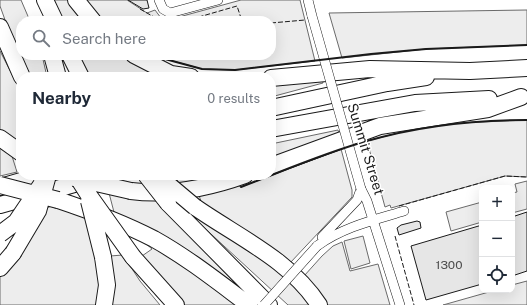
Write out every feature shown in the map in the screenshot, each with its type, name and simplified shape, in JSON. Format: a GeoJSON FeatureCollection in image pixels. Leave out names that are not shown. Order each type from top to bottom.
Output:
{"type":"FeatureCollection","features":[{"type":"Feature","properties":{"kind":"highway"},"geometry":{"type":"LineString","coordinates":[[36,0],[41,16]]}},
{"type":"Feature","properties":{"kind":"highway"},"geometry":{"type":"LineString","coordinates":[[45,0],[52,16]]}},
{"type":"Feature","properties":{"kind":"highway"},"geometry":{"type":"LineString","coordinates":[[76,0],[89,16]]}},
{"type":"Feature","properties":{"kind":"highway"},"geometry":{"type":"LineString","coordinates":[[0,27],[20,72]]}},
{"type":"Feature","properties":{"kind":"highway"},"geometry":{"type":"LineString","coordinates":[[53,60],[57,72]]}},
{"type":"Feature","properties":{"kind":"highway"},"geometry":{"type":"LineString","coordinates":[[72,60],[78,72]]}},
{"type":"Feature","properties":{"kind":"highway"},"geometry":{"type":"LineString","coordinates":[[144,60],[167,72]]}},
{"type":"Feature","properties":{"kind":"highway"},"geometry":{"type":"LineString","coordinates":[[276,78],[370,69],[470,71],[527,68]]}},
{"type":"Feature","properties":{"kind":"highway"},"geometry":{"type":"LineString","coordinates":[[276,107],[387,83],[470,71]]}},
{"type":"Feature","properties":{"kind":"highway"},"geometry":{"type":"LineString","coordinates":[[276,128],[415,103],[524,97]]}},
{"type":"Feature","properties":{"kind":"highway"},"geometry":{"type":"LineString","coordinates":[[276,164],[380,126],[488,109],[524,97]]}},
{"type":"Feature","properties":{"kind":"highway"},"geometry":{"type":"LineString","coordinates":[[0,138],[16,149]]}},
{"type":"Feature","properties":{"kind":"highway"},"geometry":{"type":"LineString","coordinates":[[0,186],[25,180]]}},
{"type":"Feature","properties":{"kind":"highway"},"geometry":{"type":"LineString","coordinates":[[0,234],[16,222],[43,180]]}},
{"type":"Feature","properties":{"kind":"highway"},"geometry":{"type":"LineString","coordinates":[[0,268],[13,253],[38,211],[44,180]]}},
{"type":"Feature","properties":{"kind":"highway"},"geometry":{"type":"LineString","coordinates":[[78,180],[103,257],[107,285],[104,305]]}},
{"type":"Feature","properties":{"kind":"highway"},"geometry":{"type":"LineString","coordinates":[[81,180],[131,191],[149,193],[189,191],[228,180]]}},
{"type":"Feature","properties":{"kind":"highway"},"geometry":{"type":"LineString","coordinates":[[0,205],[88,180]]}},
{"type":"Feature","properties":{"kind":"highway"},"geometry":{"type":"LineString","coordinates":[[150,180],[168,202],[268,305]]}},
{"type":"Feature","properties":{"kind":"highway"},"geometry":{"type":"LineString","coordinates":[[163,180],[195,207],[282,264],[303,284],[320,305]]}},
{"type":"Feature","properties":{"kind":"highway"},"geometry":{"type":"LineString","coordinates":[[0,186],[85,201],[119,222],[172,250],[249,305]]}},
{"type":"Feature","properties":{"kind":"highway"},"geometry":{"type":"LineString","coordinates":[[85,201],[176,305]]}},
{"type":"Feature","properties":{"kind":"street"},"geometry":{"type":"LineString","coordinates":[[159,0],[163,9],[174,13],[218,0]]}},
{"type":"Feature","properties":{"kind":"street","name":"Summit Street"},"geometry":{"type":"LineString","coordinates":[[308,0],[361,189],[374,220],[400,305]]}},
{"type":"Feature","properties":{"kind":"street"},"geometry":{"type":"LineString","coordinates":[[318,246],[322,237],[356,200],[361,189]]}},
{"type":"Feature","properties":{"kind":"street"},"geometry":{"type":"LineString","coordinates":[[264,305],[318,246],[330,236],[344,229],[404,212]]}},
{"type":"Feature","properties":{"kind":"shaded area"},"geometry":{"type":"Polygon","coordinates":[[[0,0],[21,0],[28,16],[16,16],[16,46],[9,31],[0,6],[0,0]]]}},
{"type":"Feature","properties":{"kind":"shaded area"},"geometry":{"type":"Polygon","coordinates":[[[54,0],[70,0],[82,16],[60,16],[54,0]]]}},
{"type":"Feature","properties":{"kind":"shaded area"},"geometry":{"type":"Polygon","coordinates":[[[81,0],[127,0],[147,13],[155,10],[160,16],[94,16],[81,0]]]}},
{"type":"Feature","properties":{"kind":"shaded area"},"geometry":{"type":"Polygon","coordinates":[[[241,0],[300,0],[315,61],[235,70],[202,69],[170,60],[276,60],[276,16],[183,16],[241,0]]]}},
{"type":"Feature","properties":{"kind":"shaded area"},"geometry":{"type":"Polygon","coordinates":[[[527,10],[527,45],[426,49],[342,58],[329,13],[527,10]]]}},
{"type":"Feature","properties":{"kind":"shaded area"},"geometry":{"type":"Polygon","coordinates":[[[0,51],[16,82],[16,142],[0,131],[0,51]]]}},
{"type":"Feature","properties":{"kind":"shaded area"},"geometry":{"type":"Polygon","coordinates":[[[23,60],[43,60],[46,72],[29,72],[23,60]]]}},
{"type":"Feature","properties":{"kind":"shaded area"},"geometry":{"type":"Polygon","coordinates":[[[81,60],[133,60],[158,72],[87,72],[81,60]]]}},
{"type":"Feature","properties":{"kind":"shaded area"},"geometry":{"type":"Polygon","coordinates":[[[322,79],[323,83],[276,96],[276,84],[322,79]]]}},
{"type":"Feature","properties":{"kind":"shaded area"},"geometry":{"type":"Polygon","coordinates":[[[527,120],[527,177],[505,176],[391,208],[390,205],[385,207],[367,141],[410,130],[459,123],[527,120]]]}},
{"type":"Feature","properties":{"kind":"shaded area"},"geometry":{"type":"Polygon","coordinates":[[[338,130],[339,134],[276,157],[276,143],[338,130]]]}},
{"type":"Feature","properties":{"kind":"shaded area"},"geometry":{"type":"Polygon","coordinates":[[[0,146],[11,153],[16,172],[0,176],[0,146]]]}},
{"type":"Feature","properties":{"kind":"shaded area"},"geometry":{"type":"Polygon","coordinates":[[[341,149],[352,190],[352,197],[290,263],[202,205],[199,195],[237,185],[241,187],[259,180],[276,180],[276,174],[341,149]]]}},
{"type":"Feature","properties":{"kind":"shaded area"},"geometry":{"type":"Polygon","coordinates":[[[177,180],[207,180],[179,187],[177,180]]]}},
{"type":"Feature","properties":{"kind":"shaded area"},"geometry":{"type":"Polygon","coordinates":[[[527,181],[527,209],[515,212],[515,192],[517,192],[515,184],[527,181]]]}},
{"type":"Feature","properties":{"kind":"shaded area"},"geometry":{"type":"Polygon","coordinates":[[[109,193],[154,198],[240,288],[237,292],[115,216],[109,193]]]}},
{"type":"Feature","properties":{"kind":"shaded area"},"geometry":{"type":"Polygon","coordinates":[[[479,203],[479,223],[451,231],[446,212],[479,203]]]}},
{"type":"Feature","properties":{"kind":"shaded area"},"geometry":{"type":"Polygon","coordinates":[[[55,204],[86,215],[98,258],[101,305],[0,305],[0,277],[14,259],[45,209],[55,204]]]}},
{"type":"Feature","properties":{"kind":"shaded area"},"geometry":{"type":"Polygon","coordinates":[[[190,210],[259,253],[316,305],[288,305],[186,211],[190,210]]]}},
{"type":"Feature","properties":{"kind":"shaded area"},"geometry":{"type":"Polygon","coordinates":[[[363,236],[370,263],[351,269],[344,241],[363,236]]]}},
{"type":"Feature","properties":{"kind":"shaded area"},"geometry":{"type":"Polygon","coordinates":[[[145,239],[240,305],[183,305],[142,256],[152,249],[144,242],[145,239]]]}},
{"type":"Feature","properties":{"kind":"shaded area"},"geometry":{"type":"Polygon","coordinates":[[[342,242],[350,271],[378,264],[390,305],[327,305],[304,276],[333,246],[342,242]]]}},
{"type":"Feature","properties":{"kind":"shaded area"},"geometry":{"type":"Polygon","coordinates":[[[123,255],[140,281],[160,305],[110,305],[110,256],[123,255]]]}},
{"type":"Feature","properties":{"kind":"shaded area"},"geometry":{"type":"Polygon","coordinates":[[[527,281],[527,305],[443,305],[485,293],[515,293],[515,284],[527,281]]]}},
{"type":"Feature","properties":{"kind":"building"},"geometry":{"type":"Polygon","coordinates":[[[128,0],[147,0],[149,8],[143,9],[128,0]]]}},
{"type":"Feature","properties":{"kind":"building"},"geometry":{"type":"Polygon","coordinates":[[[527,212],[527,271],[515,275],[515,221],[515,216],[527,212]]]}},
{"type":"Feature","properties":{"kind":"building"},"geometry":{"type":"Polygon","coordinates":[[[417,221],[420,222],[421,228],[399,235],[397,228],[401,225],[417,221]]]}},
{"type":"Feature","properties":{"kind":"building"},"geometry":{"type":"Polygon","coordinates":[[[479,226],[479,285],[426,300],[411,246],[479,226]]]}},
{"type":"Feature","properties":{"kind":"fence"},"geometry":{"type":"LineString","coordinates":[[202,16],[237,6],[240,16]]}},
{"type":"Feature","properties":{"kind":"fence"},"geometry":{"type":"LineString","coordinates":[[140,9],[152,16]]}},
{"type":"Feature","properties":{"kind":"fence"},"geometry":{"type":"LineString","coordinates":[[276,23],[305,20]]}},
{"type":"Feature","properties":{"kind":"fence"},"geometry":{"type":"LineString","coordinates":[[399,206],[505,176],[527,177]]}},
{"type":"Feature","properties":{"kind":"fence"},"geometry":{"type":"LineString","coordinates":[[395,236],[414,305]]}},
{"type":"Feature","properties":{"kind":"wall"},"geometry":{"type":"LineString","coordinates":[[169,60],[202,69],[235,70],[426,49],[527,45]]}},
{"type":"Feature","properties":{"kind":"wall"},"geometry":{"type":"LineString","coordinates":[[276,173],[335,151],[406,131],[487,121],[527,120]]}},
{"type":"Feature","properties":{"kind":"wall"},"geometry":{"type":"LineString","coordinates":[[241,187],[259,180]]}}]}
